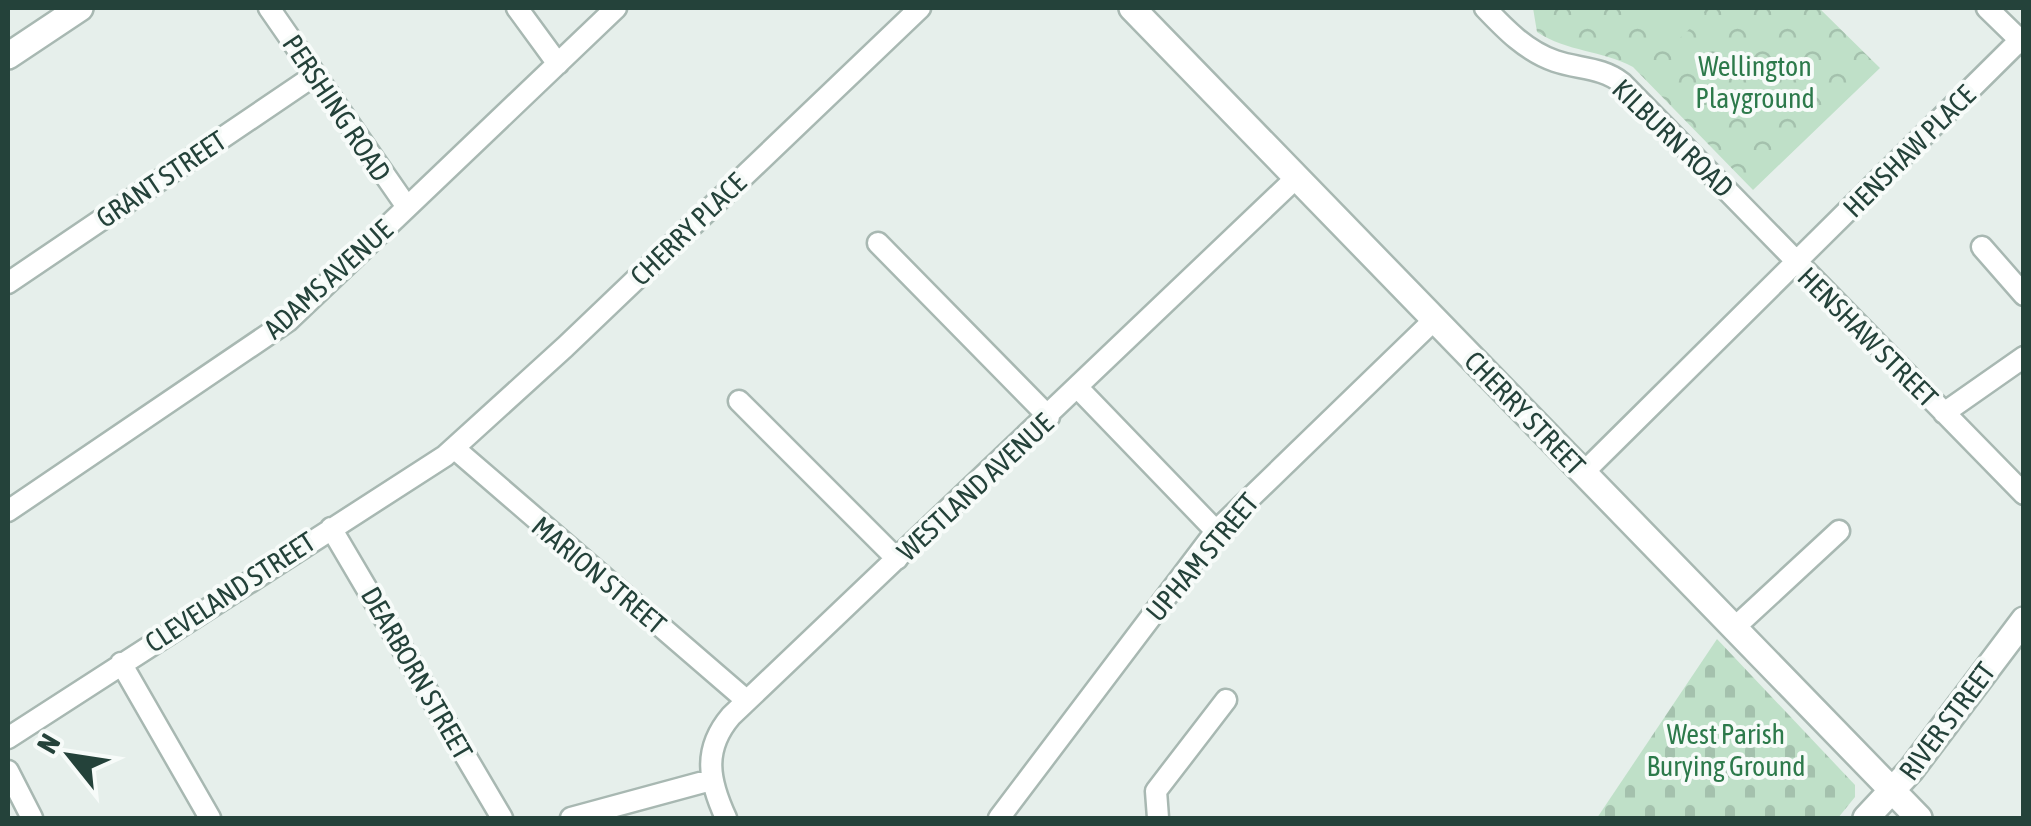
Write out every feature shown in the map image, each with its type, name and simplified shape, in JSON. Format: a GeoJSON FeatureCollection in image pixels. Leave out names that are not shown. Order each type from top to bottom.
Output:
{"type":"FeatureCollection","features":[{"type":"Feature","properties":{"kind":"street"},"geometry":{"type":"LineString","coordinates":[[8,56],[80,8]]}},
{"type":"Feature","properties":{"kind":"street","name":"PERSHING ROAD"},"geometry":{"type":"LineString","coordinates":[[269,8],[408,206]]}},
{"type":"Feature","properties":{"kind":"street"},"geometry":{"type":"LineString","coordinates":[[517,8],[558,64]]}},
{"type":"Feature","properties":{"kind":"street","name":"ADAMS AVENUE"},"geometry":{"type":"LineString","coordinates":[[8,511],[267,337],[616,8]]}},
{"type":"Feature","properties":{"kind":"street","name":"CHERRY PLACE"},"geometry":{"type":"LineString","coordinates":[[454,448],[920,8]]}},
{"type":"Feature","properties":{"kind":"street","name":"CHERRY STREET"},"geometry":{"type":"LineString","coordinates":[[1132,8],[1919,818]]}},
{"type":"Feature","properties":{"kind":"street","name":"KILBURN ROAD"},"geometry":{"type":"LineString","coordinates":[[1485,8],[1513,36],[1543,56],[1616,79],[1797,261]]}},
{"type":"Feature","properties":{"kind":"street"},"geometry":{"type":"LineString","coordinates":[[1987,8],[2022,42]]}},
{"type":"Feature","properties":{"kind":"street","name":"HENSHAW PLACE"},"geometry":{"type":"LineString","coordinates":[[1797,261],[2022,42]]}},
{"type":"Feature","properties":{"kind":"street","name":"GRANT STREET"},"geometry":{"type":"LineString","coordinates":[[8,283],[315,75]]}},
{"type":"Feature","properties":{"kind":"street","name":"WESTLAND AVENUE"},"geometry":{"type":"LineString","coordinates":[[711,780],[715,739],[746,700],[1079,389],[1296,178]]}},
{"type":"Feature","properties":{"kind":"street"},"geometry":{"type":"LineString","coordinates":[[878,243],[1049,417]]}},
{"type":"Feature","properties":{"kind":"street"},"geometry":{"type":"LineString","coordinates":[[1982,246],[2024,295]]}},
{"type":"Feature","properties":{"kind":"street","name":"HENSHAW STREET"},"geometry":{"type":"LineString","coordinates":[[1583,473],[1797,261],[2024,494]]}},
{"type":"Feature","properties":{"kind":"street","name":"UPHAM STREET"},"geometry":{"type":"LineString","coordinates":[[999,818],[1216,531],[1434,320]]}},
{"type":"Feature","properties":{"kind":"street"},"geometry":{"type":"LineString","coordinates":[[1944,413],[2024,357]]}},
{"type":"Feature","properties":{"kind":"street"},"geometry":{"type":"LineString","coordinates":[[1079,389],[1216,531]]}},
{"type":"Feature","properties":{"kind":"street"},"geometry":{"type":"LineString","coordinates":[[739,401],[897,559]]}},
{"type":"Feature","properties":{"kind":"street","name":"CLEVELAND STREET"},"geometry":{"type":"LineString","coordinates":[[8,738],[454,448]]}},
{"type":"Feature","properties":{"kind":"street","name":"MARION STREET"},"geometry":{"type":"LineString","coordinates":[[454,448],[746,700]]}},
{"type":"Feature","properties":{"kind":"street","name":"DEARBORN STREET"},"geometry":{"type":"LineString","coordinates":[[331,528],[502,818]]}},
{"type":"Feature","properties":{"kind":"street"},"geometry":{"type":"LineString","coordinates":[[1733,629],[1840,531]]}},
{"type":"Feature","properties":{"kind":"street","name":"RIVER STREET"},"geometry":{"type":"LineString","coordinates":[[1866,818],[1892,792],[2024,620]]}},
{"type":"Feature","properties":{"kind":"street"},"geometry":{"type":"LineString","coordinates":[[121,662],[210,818]]}},
{"type":"Feature","properties":{"kind":"street"},"geometry":{"type":"LineString","coordinates":[[1158,818],[1156,791],[1226,700]]}},
{"type":"Feature","properties":{"kind":"street"},"geometry":{"type":"LineString","coordinates":[[8,772],[32,818]]}},
{"type":"Feature","properties":{"kind":"street"},"geometry":{"type":"LineString","coordinates":[[572,818],[711,780],[726,818]]}},
{"type":"Feature","properties":{"kind":"green space","name":"Wellington Playground"},"geometry":{"type":"Polygon","coordinates":[[[1533,8],[1819,8],[1880,68],[1753,190],[1633,67],[1548,39],[1537,32],[1533,8]]]}},
{"type":"Feature","properties":{"kind":"green space"},"geometry":{"type":"Polygon","coordinates":[[[1639,8],[1698,8],[1705,14],[1674,44],[1639,8]]]}},
{"type":"Feature","properties":{"kind":"green space","name":"West Parish Burying Ground"},"geometry":{"type":"Polygon","coordinates":[[[1717,639],[1855,785],[1855,797],[1838,818],[1597,818],[1717,639]]]}}]}
